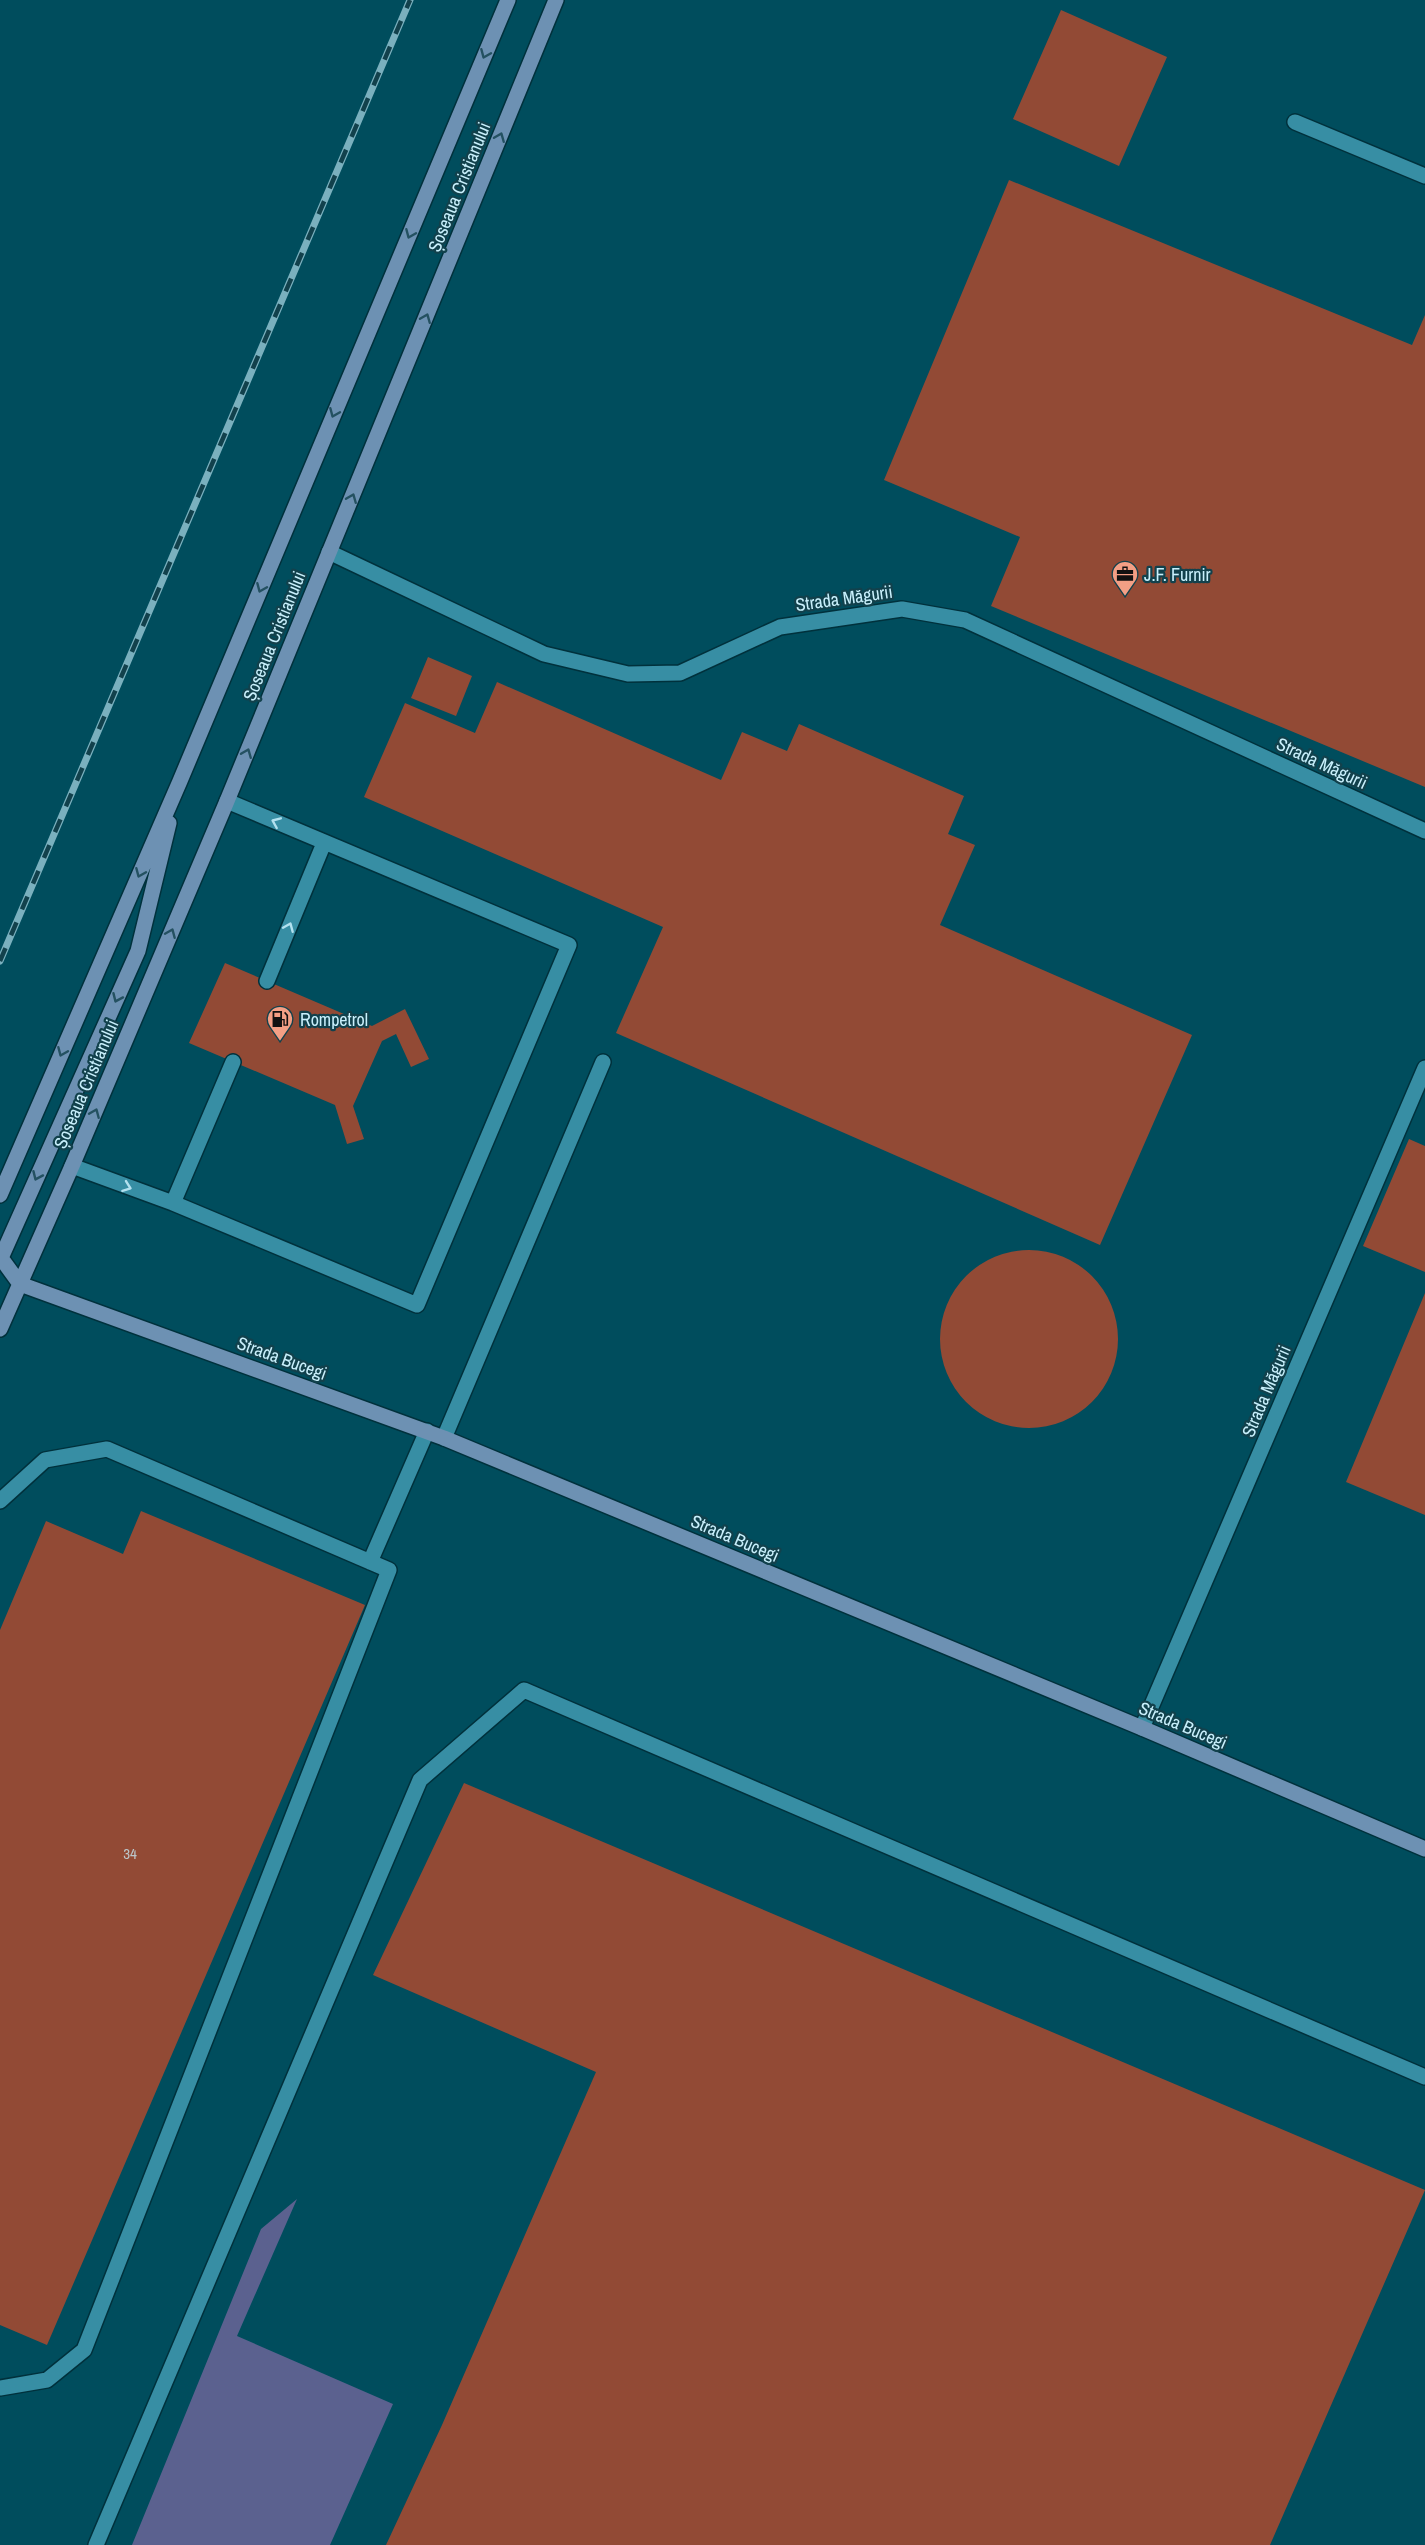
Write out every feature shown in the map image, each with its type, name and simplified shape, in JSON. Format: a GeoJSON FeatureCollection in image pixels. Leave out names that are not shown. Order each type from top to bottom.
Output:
{"type":"FeatureCollection","features":[{"type":"Feature","properties":{"kind":"main road","name":"Șoseaua Cristianului"},"geometry":{"type":"LineString","coordinates":[[0,1195],[180,781],[508,0]]}},
{"type":"Feature","properties":{"kind":"main road","name":"Șoseaua Cristianului"},"geometry":{"type":"LineString","coordinates":[[0,1329],[227,801],[556,0]]}},
{"type":"Feature","properties":{"kind":"main road","name":"Șoseaua Cristianului"},"geometry":{"type":"LineString","coordinates":[[20,1284],[1,1258],[138,951],[180,781]]}},
{"type":"Feature","properties":{"kind":"main road","name":"Strada Bucegi"},"geometry":{"type":"LineString","coordinates":[[20,1284],[427,1431],[1142,1728],[1425,1850]]}},
{"type":"Feature","properties":{"kind":"lane"},"geometry":{"type":"LineString","coordinates":[[1295,122],[1425,176]]}},
{"type":"Feature","properties":{"kind":"lane","name":"Strada Măgurii"},"geometry":{"type":"LineString","coordinates":[[329,552],[544,654],[628,674],[680,673],[780,627],[902,609],[965,620],[1425,831]]}},
{"type":"Feature","properties":{"kind":"lane"},"geometry":{"type":"LineString","coordinates":[[72,1166],[173,1203],[417,1305],[569,945],[227,801]]}},
{"type":"Feature","properties":{"kind":"lane"},"geometry":{"type":"LineString","coordinates":[[267,981],[324,843]]}},
{"type":"Feature","properties":{"kind":"lane"},"geometry":{"type":"LineString","coordinates":[[173,1203],[233,1062]]}},
{"type":"Feature","properties":{"kind":"lane"},"geometry":{"type":"LineString","coordinates":[[444,1438],[603,1062]]}},
{"type":"Feature","properties":{"kind":"lane","name":"Strada Măgurii"},"geometry":{"type":"LineString","coordinates":[[1142,1728],[1425,1068]]}},
{"type":"Feature","properties":{"kind":"lane"},"geometry":{"type":"LineString","coordinates":[[370,1562],[427,1431]]}},
{"type":"Feature","properties":{"kind":"lane"},"geometry":{"type":"LineString","coordinates":[[0,1501],[45,1460],[106,1449],[389,1570],[84,2350],[47,2380],[0,2388]]}},
{"type":"Feature","properties":{"kind":"lane"},"geometry":{"type":"LineString","coordinates":[[96,2545],[420,1780],[524,1690],[1425,2077]]}},
{"type":"Feature","properties":{"kind":"shaded area"},"geometry":{"type":"Polygon","coordinates":[[[297,2199],[237,2336],[393,2404],[330,2545],[132,2545],[261,2229],[297,2199]]]}},
{"type":"Feature","properties":{"kind":"building"},"geometry":{"type":"Polygon","coordinates":[[[1061,10],[1167,57],[1119,166],[1013,119],[1061,10]]]}},
{"type":"Feature","properties":{"kind":"building"},"geometry":{"type":"Polygon","coordinates":[[[1009,180],[1412,345],[1425,315],[1425,787],[991,606],[1020,537],[884,480],[1009,180]]]}},
{"type":"Feature","properties":{"kind":"building"},"geometry":{"type":"Polygon","coordinates":[[[428,657],[472,676],[456,716],[411,698],[428,657]]]}},
{"type":"Feature","properties":{"kind":"building"},"geometry":{"type":"Polygon","coordinates":[[[497,682],[721,780],[742,732],[787,751],[799,724],[964,796],[948,834],[975,845],[940,925],[1192,1035],[1100,1245],[616,1033],[663,927],[364,797],[405,703],[475,733],[497,682]]]}},
{"type":"Feature","properties":{"kind":"building"},"geometry":{"type":"Polygon","coordinates":[[[225,963],[372,1026],[405,1009],[429,1059],[411,1067],[396,1034],[382,1041],[353,1106],[364,1139],[347,1144],[335,1105],[189,1043],[225,963]]]}},
{"type":"Feature","properties":{"kind":"building"},"geometry":{"type":"Polygon","coordinates":[[[1409,1139],[1425,1146],[1425,1272],[1363,1246],[1409,1139]]]}},
{"type":"Feature","properties":{"kind":"building"},"geometry":{"type":"Polygon","coordinates":[[[1029,1250],[1063,1257],[1092,1276],[1111,1305],[1118,1339],[1111,1373],[1092,1402],[1063,1421],[1029,1428],[995,1421],[966,1402],[947,1373],[940,1339],[947,1305],[966,1276],[995,1257],[1029,1250]]]}},
{"type":"Feature","properties":{"kind":"building"},"geometry":{"type":"Polygon","coordinates":[[[1425,1293],[1425,1515],[1346,1482],[1425,1293]]]}},
{"type":"Feature","properties":{"kind":"building"},"geometry":{"type":"Polygon","coordinates":[[[141,1511],[365,1605],[47,2345],[0,2325],[0,1630],[46,1521],[123,1554],[141,1511]]]}},
{"type":"Feature","properties":{"kind":"building"},"geometry":{"type":"Polygon","coordinates":[[[464,1783],[1425,2190],[1270,2545],[386,2545],[442,2425],[596,2072],[373,1975],[464,1783]]]}},
{"type":"Feature","properties":{"kind":"railway"},"geometry":{"type":"LineString","coordinates":[[0,961],[410,0]]}},
{"type":"Feature","properties":{"kind":"place","name":"J.F. Furnir"},"geometry":{"type":"Point","coordinates":[1125,597]}},
{"type":"Feature","properties":{"kind":"place","name":"Rompetrol"},"geometry":{"type":"Point","coordinates":[280,1042]}}]}
